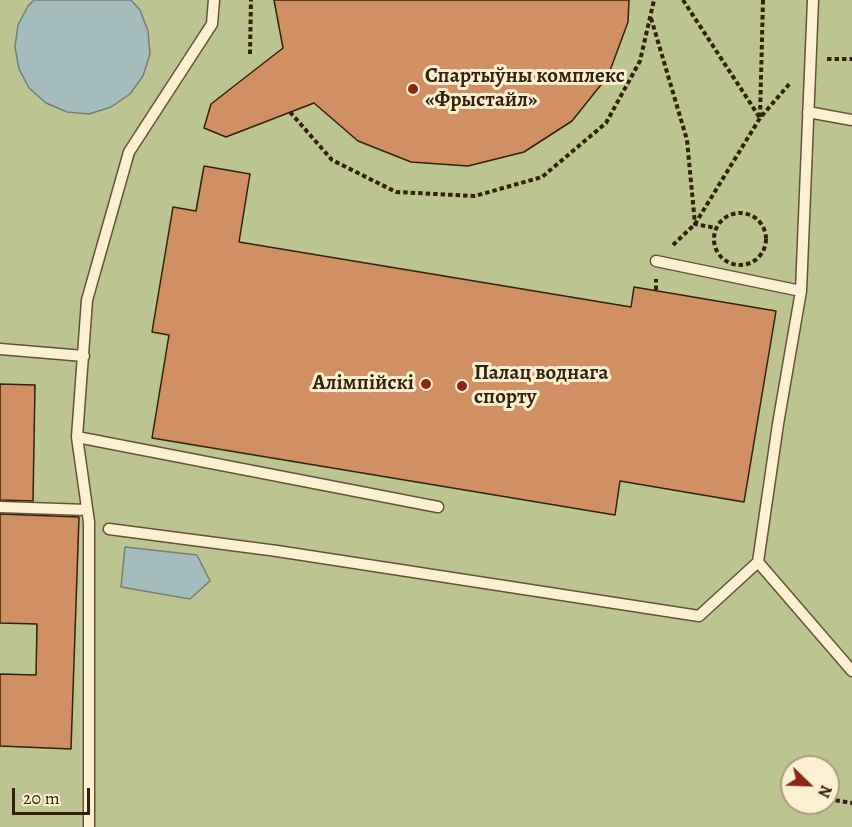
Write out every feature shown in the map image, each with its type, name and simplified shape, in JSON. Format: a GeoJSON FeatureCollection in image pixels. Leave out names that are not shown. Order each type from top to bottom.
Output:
{"type":"FeatureCollection","features":[{"type":"Feature","properties":{"kind":"lane"},"geometry":{"type":"LineString","coordinates":[[89,827],[89,522],[77,437],[87,300],[129,152],[212,24],[214,0]]}},
{"type":"Feature","properties":{"kind":"lane"},"geometry":{"type":"LineString","coordinates":[[109,530],[276,551],[699,616],[758,562],[778,424],[801,291],[813,0]]}},
{"type":"Feature","properties":{"kind":"lane"},"geometry":{"type":"LineString","coordinates":[[808,112],[852,120]]}},
{"type":"Feature","properties":{"kind":"lane"},"geometry":{"type":"LineString","coordinates":[[656,261],[801,291]]}},
{"type":"Feature","properties":{"kind":"lane"},"geometry":{"type":"LineString","coordinates":[[0,349],[84,356]]}},
{"type":"Feature","properties":{"kind":"lane"},"geometry":{"type":"LineString","coordinates":[[77,437],[438,507]]}},
{"type":"Feature","properties":{"kind":"lane"},"geometry":{"type":"LineString","coordinates":[[0,507],[87,510]]}},
{"type":"Feature","properties":{"kind":"lane"},"geometry":{"type":"LineString","coordinates":[[758,562],[852,671]]}},
{"type":"Feature","properties":{"kind":"path"},"geometry":{"type":"LineString","coordinates":[[250,54],[251,0]]}},
{"type":"Feature","properties":{"kind":"path"},"geometry":{"type":"LineString","coordinates":[[290,112],[332,160],[396,192],[474,196],[542,177],[606,123],[640,62],[654,0]]}},
{"type":"Feature","properties":{"kind":"path"},"geometry":{"type":"LineString","coordinates":[[683,0],[760,118]]}},
{"type":"Feature","properties":{"kind":"path"},"geometry":{"type":"LineString","coordinates":[[760,118],[764,0]]}},
{"type":"Feature","properties":{"kind":"path"},"geometry":{"type":"LineString","coordinates":[[650,16],[687,140],[695,224]]}},
{"type":"Feature","properties":{"kind":"path"},"geometry":{"type":"LineString","coordinates":[[656,290],[656,261],[695,224],[760,118],[812,58],[852,58]]}},
{"type":"Feature","properties":{"kind":"path"},"geometry":{"type":"LineString","coordinates":[[741,213],[755,217],[765,230],[766,245],[759,258],[746,265],[732,265],[720,256],[714,243],[716,228],[726,217],[741,213]]}},
{"type":"Feature","properties":{"kind":"path"},"geometry":{"type":"LineString","coordinates":[[695,224],[716,228]]}},
{"type":"Feature","properties":{"kind":"green space","name":"Алімпійскі"},"geometry":{"type":"Polygon","coordinates":[[[0,0],[852,0],[852,827],[0,827],[0,0]]]}},
{"type":"Feature","properties":{"kind":"water"},"geometry":{"type":"Polygon","coordinates":[[[34,0],[131,0],[140,10],[148,31],[150,54],[143,76],[130,94],[111,107],[89,114],[67,112],[46,103],[29,88],[19,69],[15,47],[18,25],[28,6],[34,0]]]}},
{"type":"Feature","properties":{"kind":"water"},"geometry":{"type":"Polygon","coordinates":[[[125,547],[197,555],[210,581],[190,599],[121,587],[125,547]]]}},
{"type":"Feature","properties":{"kind":"building","name":"Спартыўны комплекс «Фрыстайл»"},"geometry":{"type":"Polygon","coordinates":[[[274,0],[629,0],[628,22],[608,76],[572,121],[524,152],[468,166],[411,162],[358,141],[314,103],[226,137],[204,128],[211,104],[283,48],[274,0]]]}},
{"type":"Feature","properties":{"kind":"building","name":"Палац воднага спорту"},"geometry":{"type":"Polygon","coordinates":[[[204,166],[250,174],[239,242],[631,307],[634,287],[776,311],[744,502],[620,481],[615,515],[152,438],[169,335],[152,332],[173,207],[196,211],[204,166]]]}},
{"type":"Feature","properties":{"kind":"building"},"geometry":{"type":"Polygon","coordinates":[[[0,384],[35,385],[33,501],[0,500],[0,384]]]}},
{"type":"Feature","properties":{"kind":"building"},"geometry":{"type":"Polygon","coordinates":[[[0,514],[79,517],[71,749],[0,746],[0,674],[36,675],[37,624],[0,623],[0,514]]]}},
{"type":"Feature","properties":{"kind":"place","name":"Спартыўны комплекс «Фрыстайл»"},"geometry":{"type":"Point","coordinates":[413,89]}},
{"type":"Feature","properties":{"kind":"place","name":"Алімпійскі"},"geometry":{"type":"Point","coordinates":[426,384]}},
{"type":"Feature","properties":{"kind":"place","name":"Палац воднага спорту"},"geometry":{"type":"Point","coordinates":[462,386]}}]}
